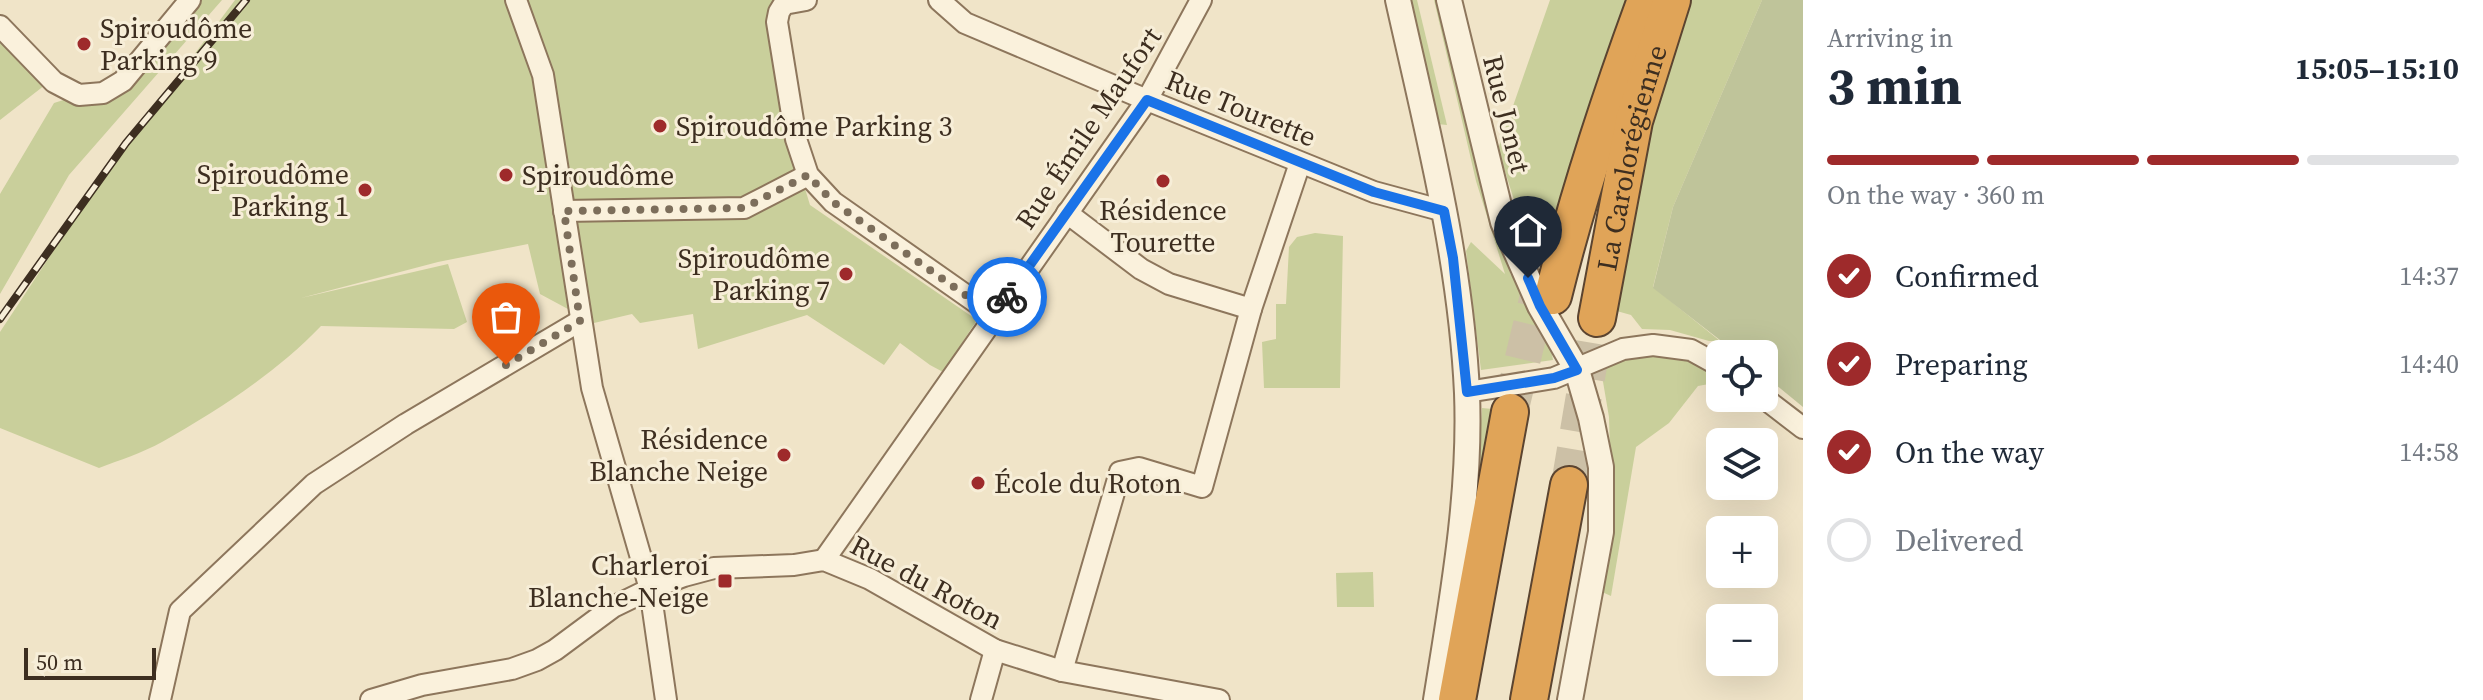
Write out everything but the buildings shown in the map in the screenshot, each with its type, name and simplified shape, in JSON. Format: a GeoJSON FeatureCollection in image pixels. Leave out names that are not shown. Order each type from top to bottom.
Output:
{"type":"FeatureCollection","features":[{"type":"Feature","properties":{"kind":"highway","name":"La Carolorégienne"},"geometry":{"type":"LineString","coordinates":[[1548,286],[1606,109],[1646,0]]}},
{"type":"Feature","properties":{"kind":"highway","name":"La Carolorégienne"},"geometry":{"type":"LineString","coordinates":[[1597,318],[1634,121],[1672,0]]}},
{"type":"Feature","properties":{"kind":"highway"},"geometry":{"type":"LineString","coordinates":[[1457,700],[1521,414],[1481,700]]}},
{"type":"Feature","properties":{"kind":"highway"},"geometry":{"type":"LineString","coordinates":[[1529,700],[1569,485]]}},
{"type":"Feature","properties":{"kind":"highway"},"geometry":{"type":"LineString","coordinates":[[1541,640],[1550,676],[1547,700]]}},
{"type":"Feature","properties":{"kind":"street"},"geometry":{"type":"LineString","coordinates":[[0,26],[54,82],[79,95],[103,93],[123,81],[190,0]]}},
{"type":"Feature","properties":{"kind":"street"},"geometry":{"type":"LineString","coordinates":[[516,0],[543,75],[592,388],[650,589],[666,700]]}},
{"type":"Feature","properties":{"kind":"street"},"geometry":{"type":"LineString","coordinates":[[806,0],[784,4],[777,22],[796,139],[808,175],[833,202],[994,315]]}},
{"type":"Feature","properties":{"kind":"street","name":"Rue Tourette"},"geometry":{"type":"LineString","coordinates":[[939,0],[965,23],[1147,100],[1374,192],[1444,211]]}},
{"type":"Feature","properties":{"kind":"street","name":"Rue Émile Maufort"},"geometry":{"type":"LineString","coordinates":[[824,560],[1147,100],[1201,0]]}},
{"type":"Feature","properties":{"kind":"street"},"geometry":{"type":"LineString","coordinates":[[1398,0],[1453,258],[1467,392],[1460,554],[1436,700]]}},
{"type":"Feature","properties":{"kind":"street","name":"Rue Jonet"},"geometry":{"type":"LineString","coordinates":[[1449,0],[1503,222],[1540,306],[1577,370],[1601,467],[1601,532],[1570,700]]}},
{"type":"Feature","properties":{"kind":"street"},"geometry":{"type":"LineString","coordinates":[[1062,671],[1120,472],[1139,468],[1202,487],[1251,309],[1300,163]]}},
{"type":"Feature","properties":{"kind":"street"},"geometry":{"type":"LineString","coordinates":[[564,211],[744,208],[808,175]]}},
{"type":"Feature","properties":{"kind":"street"},"geometry":{"type":"LineString","coordinates":[[1067,213],[1141,269],[1169,284],[1251,309]]}},
{"type":"Feature","properties":{"kind":"street"},"geometry":{"type":"LineString","coordinates":[[160,700],[180,611],[314,484],[406,424],[580,321]]}},
{"type":"Feature","properties":{"kind":"street"},"geometry":{"type":"LineString","coordinates":[[1467,392],[1554,378],[1623,349],[1653,345],[1691,350],[1706,358]]}},
{"type":"Feature","properties":{"kind":"street"},"geometry":{"type":"LineString","coordinates":[[1778,409],[1803,428]]}},
{"type":"Feature","properties":{"kind":"street","name":"Rue du Roton"},"geometry":{"type":"LineString","coordinates":[[371,700],[440,690],[537,660],[613,607],[650,589],[714,568],[794,565],[824,560],[870,579],[995,650],[1062,671],[1219,700]]}},
{"type":"Feature","properties":{"kind":"street"},"geometry":{"type":"LineString","coordinates":[[981,700],[995,650]]}},
{"type":"Feature","properties":{"kind":"green space"},"geometry":{"type":"Polygon","coordinates":[[[198,0],[222,0],[69,175],[0,294],[0,194],[54,103],[123,81],[198,0]]]}},
{"type":"Feature","properties":{"kind":"green space","name":"Spiroudôme"},"geometry":{"type":"Polygon","coordinates":[[[235,0],[785,0],[792,146],[810,205],[977,320],[943,372],[900,343],[884,365],[807,315],[698,349],[693,314],[640,323],[632,314],[594,323],[540,294],[528,244],[438,262],[301,298],[448,264],[467,322],[454,329],[321,326],[266,375],[225,404],[154,446],[99,468],[0,428],[0,332],[98,183],[235,0]]]}},
{"type":"Feature","properties":{"kind":"green space"},"geometry":{"type":"Polygon","coordinates":[[[1409,0],[1417,0],[1447,125],[1437,124],[1409,0]]]}},
{"type":"Feature","properties":{"kind":"green space"},"geometry":{"type":"Polygon","coordinates":[[[1434,0],[1444,0],[1511,275],[1518,279],[1545,314],[1553,360],[1481,370],[1466,251],[1471,242],[1505,274],[1476,181],[1434,0]]]}},
{"type":"Feature","properties":{"kind":"green space"},"geometry":{"type":"Polygon","coordinates":[[[1550,0],[1630,0],[1595,88],[1548,255],[1535,267],[1498,149],[1550,0]]]}},
{"type":"Feature","properties":{"kind":"green space"},"geometry":{"type":"Polygon","coordinates":[[[1685,0],[1762,0],[1673,207],[1653,287],[1719,340],[1706,340],[1670,330],[1642,329],[1631,315],[1606,308],[1653,92],[1685,0]]]}},
{"type":"Feature","properties":{"kind":"green space"},"geometry":{"type":"Polygon","coordinates":[[[1762,0],[1803,0],[1803,407],[1778,386],[1778,340],[1720,340],[1653,288],[1673,207],[1762,0]]]}},
{"type":"Feature","properties":{"kind":"green space"},"geometry":{"type":"Polygon","coordinates":[[[0,37],[45,85],[0,120],[0,37]]]}},
{"type":"Feature","properties":{"kind":"green space"},"geometry":{"type":"Polygon","coordinates":[[[1315,233],[1343,236],[1340,388],[1264,388],[1262,342],[1276,339],[1276,304],[1286,304],[1289,247],[1297,237],[1315,233]]]}},
{"type":"Feature","properties":{"kind":"green space"},"geometry":{"type":"Polygon","coordinates":[[[1639,347],[1682,349],[1706,364],[1706,385],[1698,386],[1669,423],[1636,447],[1611,596],[1602,592],[1611,486],[1609,417],[1601,370],[1639,347]]]}},
{"type":"Feature","properties":{"kind":"green space"},"geometry":{"type":"Polygon","coordinates":[[[1482,408],[1503,410],[1476,506],[1482,408]]]}},
{"type":"Feature","properties":{"kind":"green space"},"geometry":{"type":"Polygon","coordinates":[[[1373,572],[1374,607],[1337,607],[1336,573],[1373,572]]]}},
{"type":"Feature","properties":{"kind":"tunnel"},"geometry":{"type":"LineString","coordinates":[[1510,412],[1543,275]]}},
{"type":"Feature","properties":{"kind":"tunnel"},"geometry":{"type":"LineString","coordinates":[[1569,485],[1597,318]]}},
{"type":"Feature","properties":{"kind":"railway"},"geometry":{"type":"LineString","coordinates":[[0,319],[126,143],[246,0]]}},
{"type":"Feature","properties":{"kind":"way so far"},"geometry":{"type":"LineString","coordinates":[[506,365],[580,321],[564,211],[744,208],[808,175],[833,202],[994,315],[1007,297]]}},
{"type":"Feature","properties":{"kind":"place","name":"Spiroudôme Parking 9"},"geometry":{"type":"Point","coordinates":[84,44]}},
{"type":"Feature","properties":{"kind":"place","name":"Spiroudôme Parking 3"},"geometry":{"type":"Point","coordinates":[660,126]}},
{"type":"Feature","properties":{"kind":"place","name":"Spiroudôme"},"geometry":{"type":"Point","coordinates":[506,175]}},
{"type":"Feature","properties":{"kind":"place","name":"Résidence Tourette"},"geometry":{"type":"Point","coordinates":[1163,181]}},
{"type":"Feature","properties":{"kind":"place","name":"Spiroudôme Parking 1"},"geometry":{"type":"Point","coordinates":[365,190]}},
{"type":"Feature","properties":{"kind":"place","name":"Spiroudôme Parking 7"},"geometry":{"type":"Point","coordinates":[846,274]}},
{"type":"Feature","properties":{"kind":"place","name":"Résidence Blanche Neige"},"geometry":{"type":"Point","coordinates":[784,455]}},
{"type":"Feature","properties":{"kind":"place","name":"École du Roton"},"geometry":{"type":"Point","coordinates":[978,483]}},
{"type":"Feature","properties":{"kind":"place","name":"Charleroi Blanche-Neige"},"geometry":{"type":"Point","coordinates":[725,581]}},
{"type":"Feature","properties":{"kind":"route"},"geometry":{"type":"LineString","coordinates":[[1007,297],[1147,100],[1374,192],[1444,211],[1453,258],[1467,392],[1554,378],[1577,370],[1540,306],[1528,278]]}}]}
